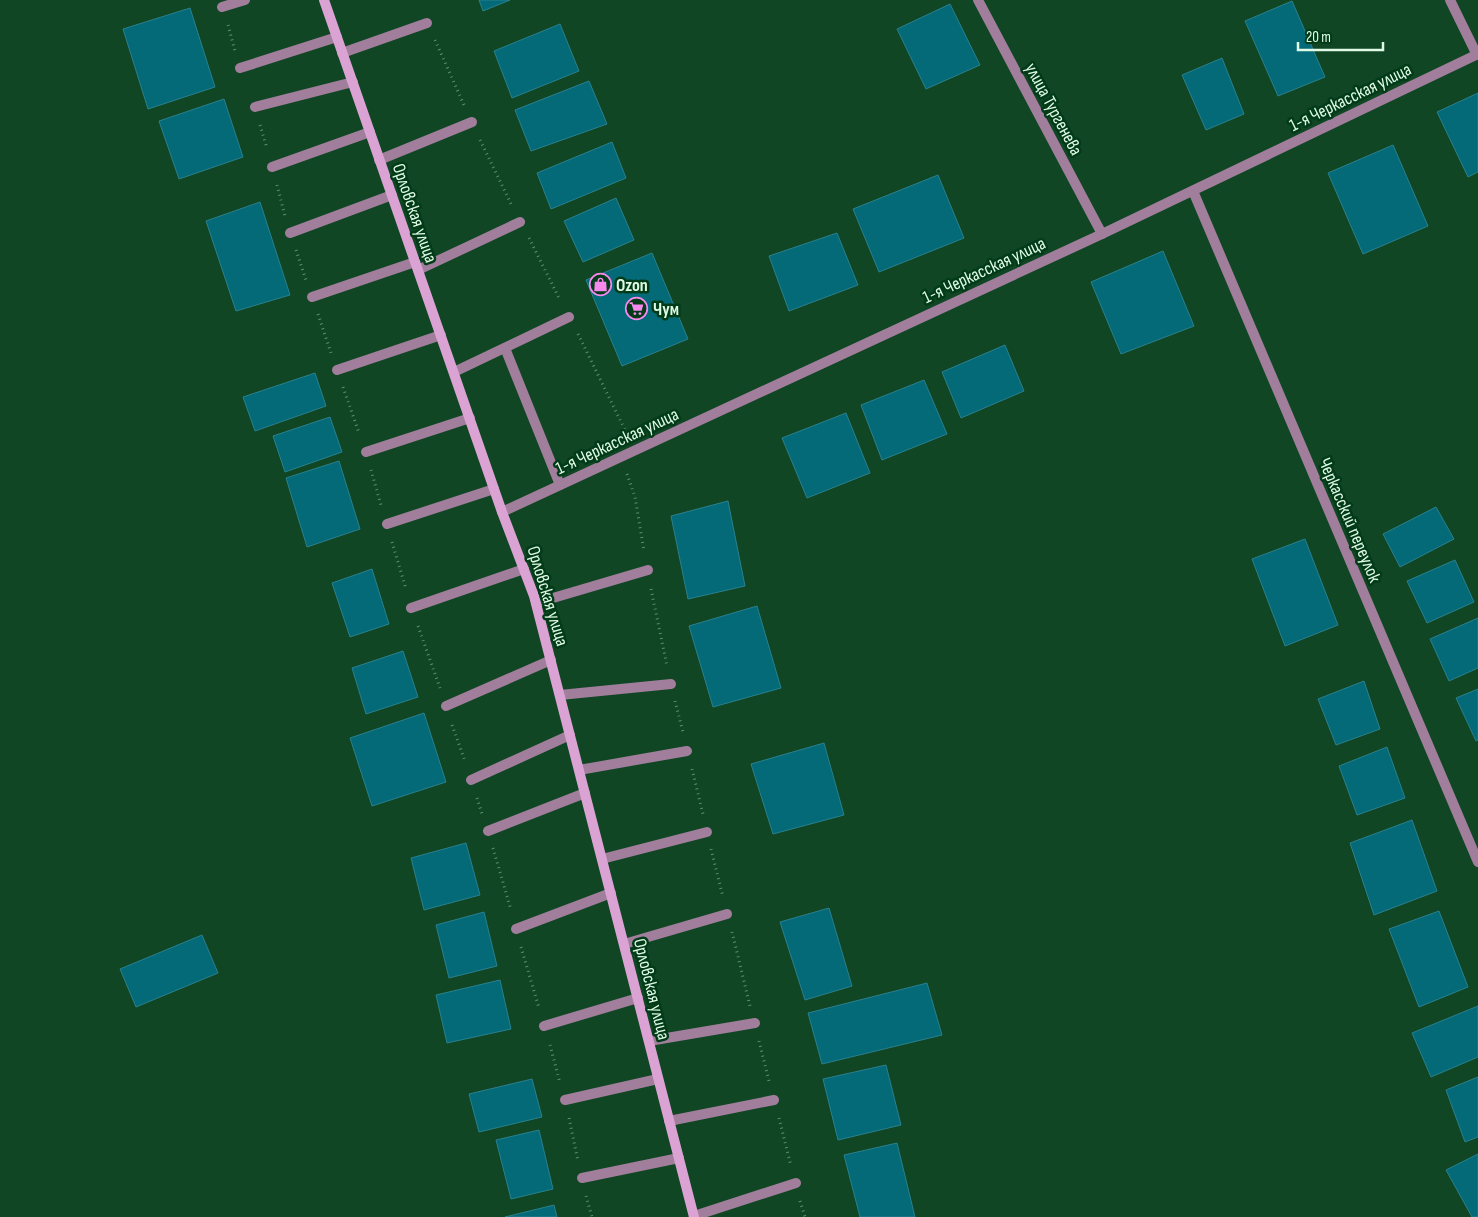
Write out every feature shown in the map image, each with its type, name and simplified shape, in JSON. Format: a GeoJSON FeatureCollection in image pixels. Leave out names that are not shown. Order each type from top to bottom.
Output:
{"type":"FeatureCollection","features":[{"type":"Feature","properties":{"kind":"main road","name":"Орловская улица"},"geometry":{"type":"LineString","coordinates":[[324,0],[502,512],[536,603],[694,1216]]}},
{"type":"Feature","properties":{"kind":"street"},"geometry":{"type":"LineString","coordinates":[[222,7],[245,0]]}},
{"type":"Feature","properties":{"kind":"street","name":"улица Тургенева"},"geometry":{"type":"LineString","coordinates":[[978,0],[1102,234]]}},
{"type":"Feature","properties":{"kind":"street"},"geometry":{"type":"LineString","coordinates":[[1450,0],[1478,54]]}},
{"type":"Feature","properties":{"kind":"street"},"geometry":{"type":"LineString","coordinates":[[342,52],[427,23]]}},
{"type":"Feature","properties":{"kind":"street"},"geometry":{"type":"LineString","coordinates":[[240,68],[337,37]]}},
{"type":"Feature","properties":{"kind":"street","name":"1-я Черкасская улица"},"geometry":{"type":"LineString","coordinates":[[502,512],[1102,234],[1478,54]]}},
{"type":"Feature","properties":{"kind":"street"},"geometry":{"type":"LineString","coordinates":[[256,107],[353,82]]}},
{"type":"Feature","properties":{"kind":"street"},"geometry":{"type":"LineString","coordinates":[[379,160],[472,122]]}},
{"type":"Feature","properties":{"kind":"street"},"geometry":{"type":"LineString","coordinates":[[272,167],[370,132]]}},
{"type":"Feature","properties":{"kind":"street","name":"Черкасский переулок"},"geometry":{"type":"LineString","coordinates":[[1193,190],[1478,862]]}},
{"type":"Feature","properties":{"kind":"street"},"geometry":{"type":"LineString","coordinates":[[290,233],[392,195]]}},
{"type":"Feature","properties":{"kind":"street"},"geometry":{"type":"LineString","coordinates":[[312,296],[417,266],[520,222]]}},
{"type":"Feature","properties":{"kind":"street"},"geometry":{"type":"LineString","coordinates":[[454,372],[569,317]]}},
{"type":"Feature","properties":{"kind":"street"},"geometry":{"type":"LineString","coordinates":[[337,370],[441,335]]}},
{"type":"Feature","properties":{"kind":"street"},"geometry":{"type":"LineString","coordinates":[[504,348],[560,486]]}},
{"type":"Feature","properties":{"kind":"street"},"geometry":{"type":"LineString","coordinates":[[366,452],[470,418]]}},
{"type":"Feature","properties":{"kind":"street"},"geometry":{"type":"LineString","coordinates":[[387,524],[494,489]]}},
{"type":"Feature","properties":{"kind":"street"},"geometry":{"type":"LineString","coordinates":[[411,608],[524,569]]}},
{"type":"Feature","properties":{"kind":"street"},"geometry":{"type":"LineString","coordinates":[[536,603],[648,570]]}},
{"type":"Feature","properties":{"kind":"street"},"geometry":{"type":"LineString","coordinates":[[446,706],[551,660]]}},
{"type":"Feature","properties":{"kind":"street"},"geometry":{"type":"LineString","coordinates":[[560,695],[671,684]]}},
{"type":"Feature","properties":{"kind":"street"},"geometry":{"type":"LineString","coordinates":[[471,780],[570,735]]}},
{"type":"Feature","properties":{"kind":"street"},"geometry":{"type":"LineString","coordinates":[[580,770],[688,752]]}},
{"type":"Feature","properties":{"kind":"street"},"geometry":{"type":"LineString","coordinates":[[488,831],[585,793]]}},
{"type":"Feature","properties":{"kind":"street"},"geometry":{"type":"LineString","coordinates":[[602,859],[707,832]]}},
{"type":"Feature","properties":{"kind":"street"},"geometry":{"type":"LineString","coordinates":[[516,929],[611,893]]}},
{"type":"Feature","properties":{"kind":"street"},"geometry":{"type":"LineString","coordinates":[[624,944],[727,914]]}},
{"type":"Feature","properties":{"kind":"street"},"geometry":{"type":"LineString","coordinates":[[544,1026],[638,998]]}},
{"type":"Feature","properties":{"kind":"street"},"geometry":{"type":"LineString","coordinates":[[649,1041],[755,1023]]}},
{"type":"Feature","properties":{"kind":"street"},"geometry":{"type":"LineString","coordinates":[[565,1100],[658,1079]]}},
{"type":"Feature","properties":{"kind":"street"},"geometry":{"type":"LineString","coordinates":[[670,1121],[774,1100]]}},
{"type":"Feature","properties":{"kind":"street"},"geometry":{"type":"LineString","coordinates":[[582,1178],[679,1158]]}},
{"type":"Feature","properties":{"kind":"street"},"geometry":{"type":"LineString","coordinates":[[694,1216],[796,1184]]}},
{"type":"Feature","properties":{"kind":"building"},"geometry":{"type":"Polygon","coordinates":[[[479,0],[510,0],[483,11],[479,0]]]}},
{"type":"Feature","properties":{"kind":"building"},"geometry":{"type":"Polygon","coordinates":[[[1292,1],[1325,77],[1278,96],[1245,21],[1292,1]]]}},
{"type":"Feature","properties":{"kind":"building"},"geometry":{"type":"Polygon","coordinates":[[[950,4],[980,65],[926,89],[897,29],[950,4]]]}},
{"type":"Feature","properties":{"kind":"building"},"geometry":{"type":"Polygon","coordinates":[[[190,8],[215,87],[148,109],[123,29],[190,8]]]}},
{"type":"Feature","properties":{"kind":"building"},"geometry":{"type":"Polygon","coordinates":[[[560,24],[579,71],[512,98],[494,51],[560,24]]]}},
{"type":"Feature","properties":{"kind":"building"},"geometry":{"type":"Polygon","coordinates":[[[1222,58],[1244,114],[1206,130],[1182,75],[1222,58]]]}},
{"type":"Feature","properties":{"kind":"building"},"geometry":{"type":"Polygon","coordinates":[[[589,81],[607,124],[531,151],[515,110],[589,81]]]}},
{"type":"Feature","properties":{"kind":"building"},"geometry":{"type":"Polygon","coordinates":[[[1478,93],[1478,172],[1468,177],[1437,112],[1478,93]]]}},
{"type":"Feature","properties":{"kind":"building"},"geometry":{"type":"Polygon","coordinates":[[[224,99],[243,157],[179,179],[159,121],[224,99]]]}},
{"type":"Feature","properties":{"kind":"building"},"geometry":{"type":"Polygon","coordinates":[[[612,142],[626,178],[551,209],[537,173],[612,142]]]}},
{"type":"Feature","properties":{"kind":"building"},"geometry":{"type":"Polygon","coordinates":[[[1393,145],[1428,226],[1363,254],[1328,173],[1393,145]]]}},
{"type":"Feature","properties":{"kind":"building"},"geometry":{"type":"Polygon","coordinates":[[[938,175],[964,238],[879,272],[853,209],[938,175]]]}},
{"type":"Feature","properties":{"kind":"building"},"geometry":{"type":"Polygon","coordinates":[[[616,198],[634,240],[583,262],[564,221],[616,198]]]}},
{"type":"Feature","properties":{"kind":"building"},"geometry":{"type":"Polygon","coordinates":[[[260,202],[290,295],[236,311],[206,221],[260,202]]]}},
{"type":"Feature","properties":{"kind":"building"},"geometry":{"type":"Polygon","coordinates":[[[837,233],[858,285],[789,311],[769,256],[837,233]]]}},
{"type":"Feature","properties":{"kind":"building"},"geometry":{"type":"Polygon","coordinates":[[[1163,251],[1194,326],[1121,354],[1091,282],[1163,251]]]}},
{"type":"Feature","properties":{"kind":"building","name":"Чум"},"geometry":{"type":"Polygon","coordinates":[[[652,253],[688,339],[622,366],[586,280],[652,253]]]}},
{"type":"Feature","properties":{"kind":"building"},"geometry":{"type":"Polygon","coordinates":[[[1005,345],[1024,391],[961,418],[942,372],[1005,345]]]}},
{"type":"Feature","properties":{"kind":"building"},"geometry":{"type":"Polygon","coordinates":[[[315,373],[326,406],[255,431],[243,397],[315,373]]]}},
{"type":"Feature","properties":{"kind":"building"},"geometry":{"type":"Polygon","coordinates":[[[924,380],[947,434],[882,460],[861,405],[924,380]]]}},
{"type":"Feature","properties":{"kind":"building"},"geometry":{"type":"Polygon","coordinates":[[[846,413],[870,473],[807,498],[782,438],[846,413]]]}},
{"type":"Feature","properties":{"kind":"building"},"geometry":{"type":"Polygon","coordinates":[[[330,417],[342,452],[285,472],[273,436],[330,417]]]}},
{"type":"Feature","properties":{"kind":"building"},"geometry":{"type":"Polygon","coordinates":[[[339,461],[360,529],[307,547],[286,478],[339,461]]]}},
{"type":"Feature","properties":{"kind":"building"},"geometry":{"type":"Polygon","coordinates":[[[728,501],[745,586],[688,599],[671,516],[728,501]]]}},
{"type":"Feature","properties":{"kind":"building"},"geometry":{"type":"Polygon","coordinates":[[[1436,507],[1454,539],[1400,567],[1383,534],[1436,507]]]}},
{"type":"Feature","properties":{"kind":"building"},"geometry":{"type":"Polygon","coordinates":[[[1305,539],[1338,625],[1285,646],[1252,559],[1305,539]]]}},
{"type":"Feature","properties":{"kind":"building"},"geometry":{"type":"Polygon","coordinates":[[[1455,560],[1474,602],[1427,623],[1407,581],[1455,560]]]}},
{"type":"Feature","properties":{"kind":"building"},"geometry":{"type":"Polygon","coordinates":[[[372,569],[389,624],[350,637],[332,583],[372,569]]]}},
{"type":"Feature","properties":{"kind":"building"},"geometry":{"type":"Polygon","coordinates":[[[757,606],[781,688],[713,707],[689,626],[757,606]]]}},
{"type":"Feature","properties":{"kind":"building"},"geometry":{"type":"Polygon","coordinates":[[[1478,618],[1478,668],[1449,681],[1430,639],[1478,618]]]}},
{"type":"Feature","properties":{"kind":"building"},"geometry":{"type":"Polygon","coordinates":[[[403,651],[418,697],[366,714],[352,668],[403,651]]]}},
{"type":"Feature","properties":{"kind":"building"},"geometry":{"type":"Polygon","coordinates":[[[1364,681],[1380,729],[1336,745],[1318,699],[1364,681]]]}},
{"type":"Feature","properties":{"kind":"building"},"geometry":{"type":"Polygon","coordinates":[[[1478,689],[1478,740],[1476,741],[1456,698],[1478,689]]]}},
{"type":"Feature","properties":{"kind":"building"},"geometry":{"type":"Polygon","coordinates":[[[424,713],[446,782],[372,806],[350,738],[424,713]]]}},
{"type":"Feature","properties":{"kind":"building"},"geometry":{"type":"Polygon","coordinates":[[[824,743],[844,815],[773,834],[751,764],[824,743]]]}},
{"type":"Feature","properties":{"kind":"building"},"geometry":{"type":"Polygon","coordinates":[[[1387,747],[1405,798],[1357,815],[1339,766],[1387,747]]]}},
{"type":"Feature","properties":{"kind":"building"},"geometry":{"type":"Polygon","coordinates":[[[1412,820],[1437,891],[1374,915],[1350,843],[1412,820]]]}},
{"type":"Feature","properties":{"kind":"building"},"geometry":{"type":"Polygon","coordinates":[[[466,843],[480,895],[424,910],[411,858],[466,843]]]}},
{"type":"Feature","properties":{"kind":"building"},"geometry":{"type":"Polygon","coordinates":[[[829,908],[852,986],[805,1000],[780,922],[829,908]]]}},
{"type":"Feature","properties":{"kind":"building"},"geometry":{"type":"Polygon","coordinates":[[[1439,911],[1468,987],[1419,1007],[1389,929],[1439,911]]]}},
{"type":"Feature","properties":{"kind":"building"},"geometry":{"type":"Polygon","coordinates":[[[484,912],[497,966],[449,978],[436,925],[484,912]]]}},
{"type":"Feature","properties":{"kind":"building"},"geometry":{"type":"Polygon","coordinates":[[[202,935],[218,973],[136,1007],[120,969],[202,935]]]}},
{"type":"Feature","properties":{"kind":"building"},"geometry":{"type":"Polygon","coordinates":[[[500,980],[511,1029],[447,1043],[436,995],[500,980]]]}},
{"type":"Feature","properties":{"kind":"building"},"geometry":{"type":"Polygon","coordinates":[[[927,983],[942,1035],[822,1064],[808,1013],[927,983]]]}},
{"type":"Feature","properties":{"kind":"building"},"geometry":{"type":"Polygon","coordinates":[[[1478,1006],[1478,1057],[1431,1077],[1412,1033],[1478,1006]]]}},
{"type":"Feature","properties":{"kind":"building"},"geometry":{"type":"Polygon","coordinates":[[[886,1065],[901,1125],[838,1140],[823,1079],[886,1065]]]}},
{"type":"Feature","properties":{"kind":"building"},"geometry":{"type":"Polygon","coordinates":[[[1478,1077],[1478,1137],[1465,1142],[1446,1090],[1478,1077]]]}},
{"type":"Feature","properties":{"kind":"building"},"geometry":{"type":"Polygon","coordinates":[[[532,1079],[542,1117],[479,1132],[469,1094],[532,1079]]]}},
{"type":"Feature","properties":{"kind":"building"},"geometry":{"type":"Polygon","coordinates":[[[539,1130],[553,1189],[511,1199],[496,1140],[539,1130]]]}},
{"type":"Feature","properties":{"kind":"building"},"geometry":{"type":"Polygon","coordinates":[[[897,1143],[915,1217],[860,1217],[844,1155],[897,1143]]]}},
{"type":"Feature","properties":{"kind":"building"},"geometry":{"type":"Polygon","coordinates":[[[1478,1154],[1478,1217],[1472,1217],[1446,1170],[1478,1154]]]}},
{"type":"Feature","properties":{"kind":"building"},"geometry":{"type":"Polygon","coordinates":[[[554,1205],[557,1217],[505,1217],[554,1205]]]}},
{"type":"Feature","properties":{"kind":"place","name":"Ozon"},"geometry":{"type":"Point","coordinates":[600,285]}},
{"type":"Feature","properties":{"kind":"place","name":"Чум"},"geometry":{"type":"Point","coordinates":[637,309]}}]}
